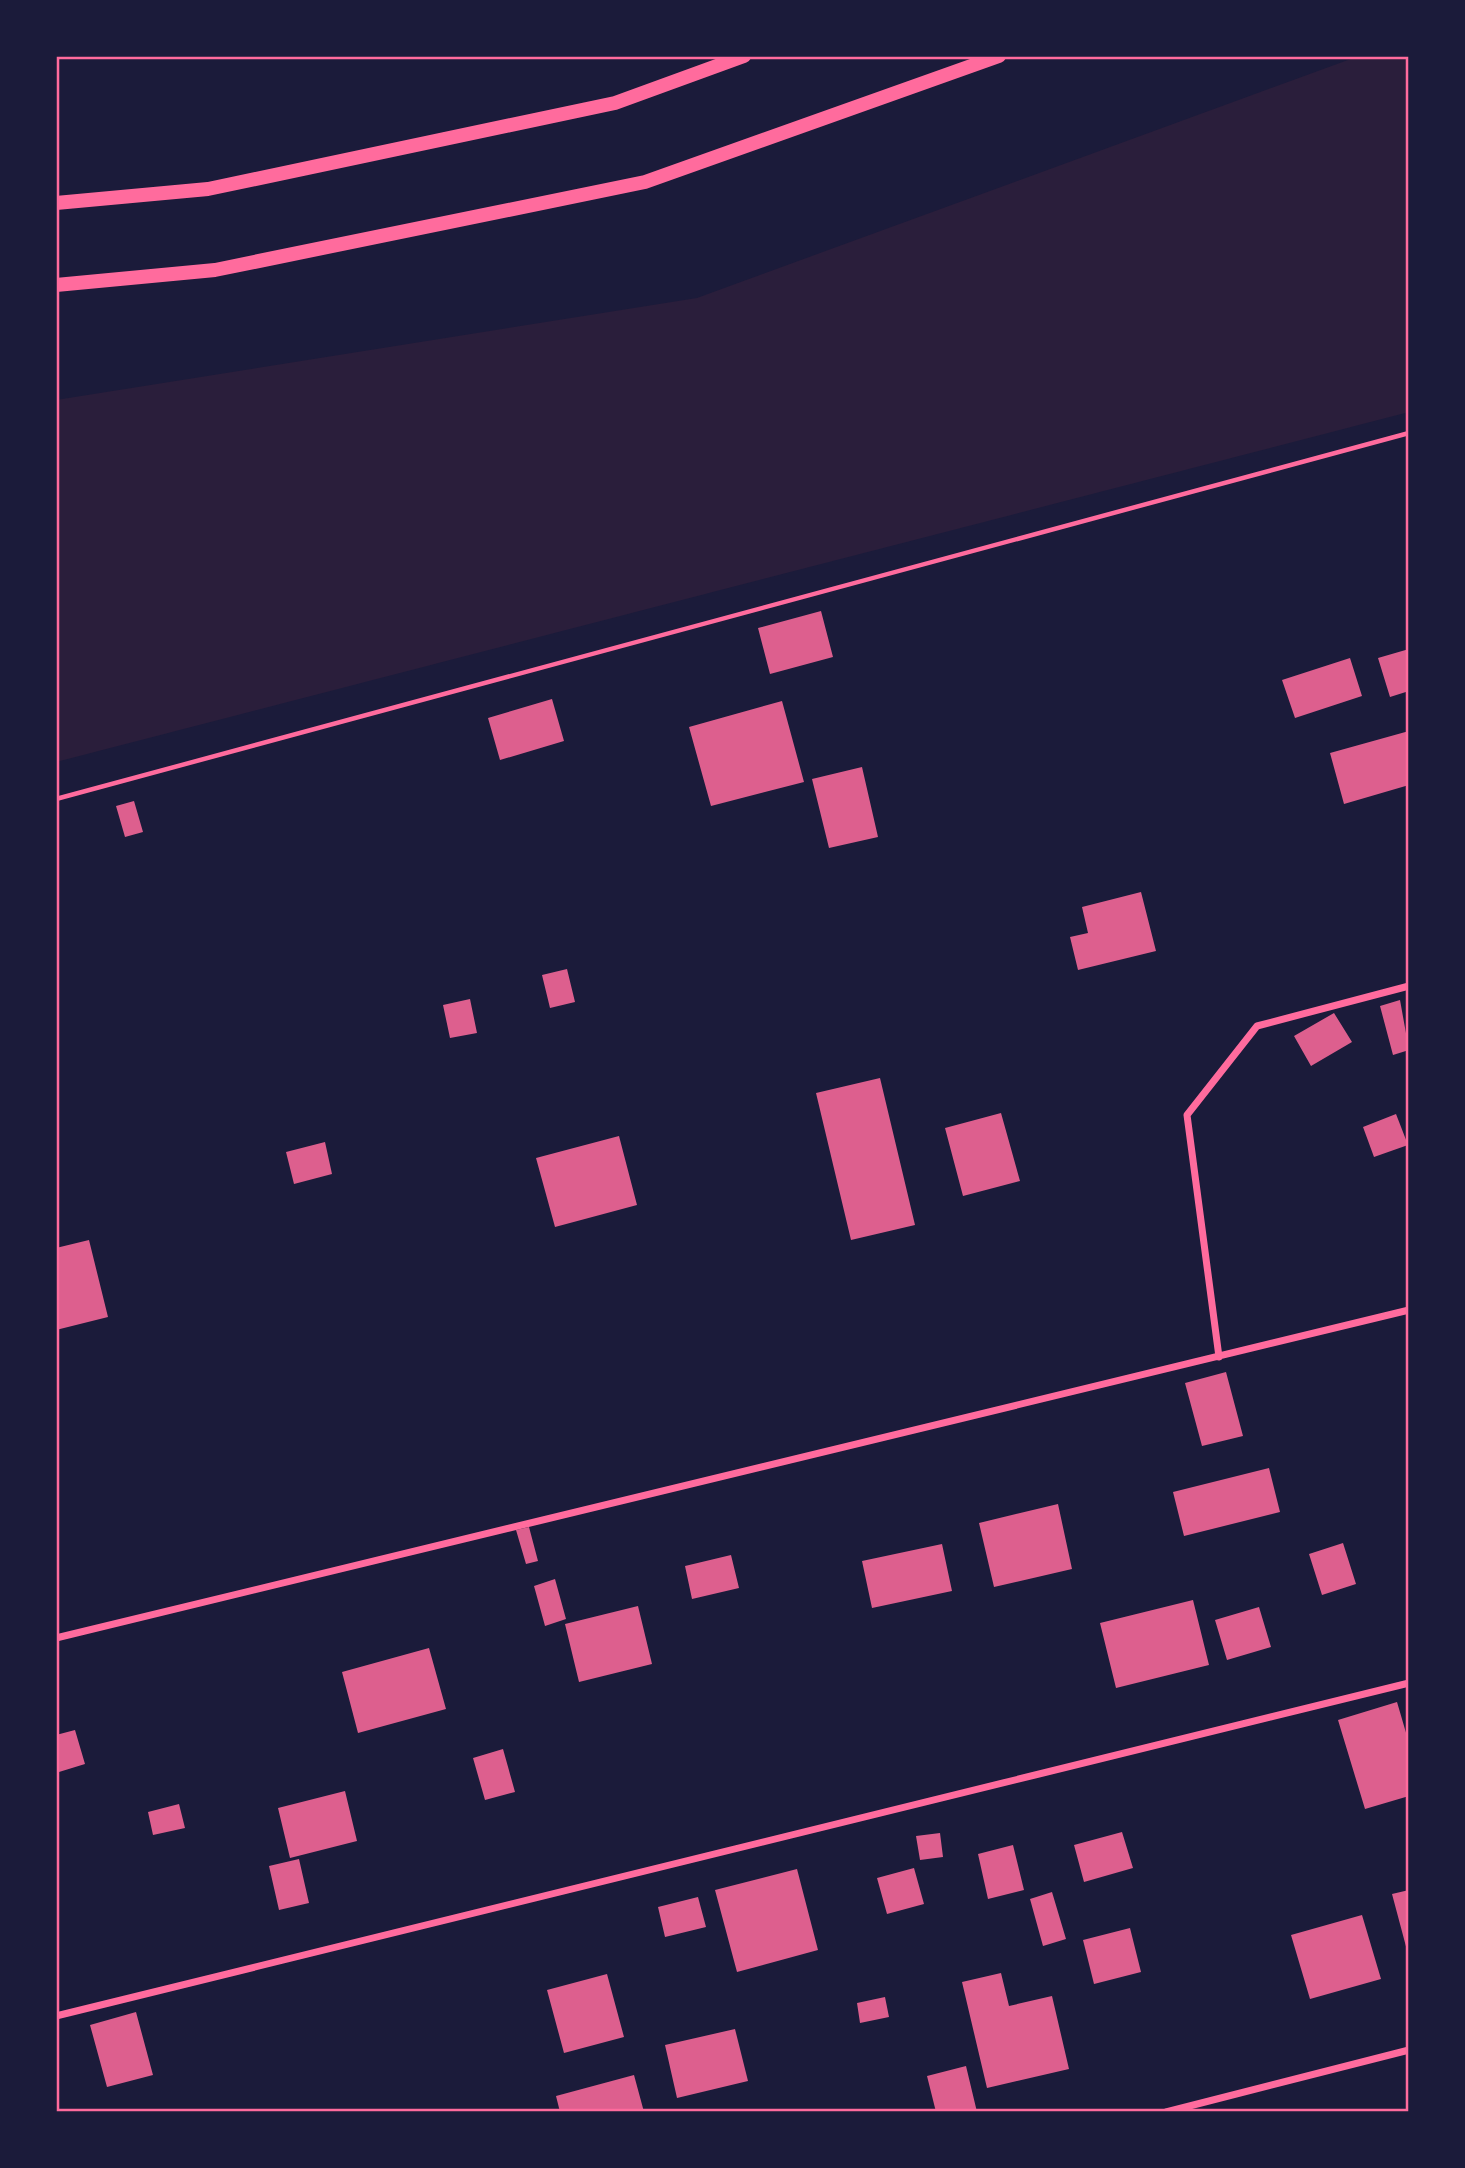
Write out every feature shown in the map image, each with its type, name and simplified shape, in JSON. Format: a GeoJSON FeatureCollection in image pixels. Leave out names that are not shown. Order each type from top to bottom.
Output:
{"type":"FeatureCollection","features":[{"type":"Feature","properties":{"kind":"main road"},"geometry":{"type":"LineString","coordinates":[[56,203],[208,189],[601,106],[744,56]]}},
{"type":"Feature","properties":{"kind":"main road"},"geometry":{"type":"LineString","coordinates":[[56,285],[215,270],[645,182],[999,56]]}},
{"type":"Feature","properties":{"kind":"street"},"geometry":{"type":"LineString","coordinates":[[1219,1357],[1187,1115],[1257,1026],[1409,986]]}},
{"type":"Feature","properties":{"kind":"street"},"geometry":{"type":"LineString","coordinates":[[56,1638],[1409,1310]]}},
{"type":"Feature","properties":{"kind":"street"},"geometry":{"type":"LineString","coordinates":[[56,2016],[1409,1683]]}},
{"type":"Feature","properties":{"kind":"street"},"geometry":{"type":"LineString","coordinates":[[1166,2112],[1409,2050]]}},
{"type":"Feature","properties":{"kind":"path"},"geometry":{"type":"LineString","coordinates":[[56,799],[1409,433]]}},
{"type":"Feature","properties":{"kind":"shaded area"},"geometry":{"type":"Polygon","coordinates":[[[1359,56],[1409,56],[1409,412],[56,762],[56,400],[697,298],[1359,56]]]}},
{"type":"Feature","properties":{"kind":"building"},"geometry":{"type":"Polygon","coordinates":[[[821,611],[833,657],[770,674],[758,628],[821,611]]]}},
{"type":"Feature","properties":{"kind":"building"},"geometry":{"type":"Polygon","coordinates":[[[1409,649],[1409,691],[1390,697],[1378,658],[1409,649]]]}},
{"type":"Feature","properties":{"kind":"building"},"geometry":{"type":"Polygon","coordinates":[[[1350,658],[1362,696],[1295,718],[1282,680],[1350,658]]]}},
{"type":"Feature","properties":{"kind":"building"},"geometry":{"type":"Polygon","coordinates":[[[552,699],[564,741],[500,760],[488,718],[552,699]]]}},
{"type":"Feature","properties":{"kind":"building"},"geometry":{"type":"Polygon","coordinates":[[[782,701],[804,782],[711,806],[689,727],[782,701]]]}},
{"type":"Feature","properties":{"kind":"building"},"geometry":{"type":"Polygon","coordinates":[[[1409,731],[1409,785],[1344,804],[1330,753],[1409,731]]]}},
{"type":"Feature","properties":{"kind":"building"},"geometry":{"type":"Polygon","coordinates":[[[862,767],[878,837],[829,848],[812,779],[862,767]]]}},
{"type":"Feature","properties":{"kind":"building"},"geometry":{"type":"Polygon","coordinates":[[[134,801],[143,832],[125,837],[116,806],[134,801]]]}},
{"type":"Feature","properties":{"kind":"building"},"geometry":{"type":"Polygon","coordinates":[[[1141,892],[1156,951],[1078,970],[1070,937],[1088,933],[1082,907],[1141,892]]]}},
{"type":"Feature","properties":{"kind":"building"},"geometry":{"type":"Polygon","coordinates":[[[567,969],[575,1002],[550,1008],[542,975],[567,969]]]}},
{"type":"Feature","properties":{"kind":"building"},"geometry":{"type":"Polygon","coordinates":[[[470,999],[477,1033],[450,1038],[443,1005],[470,999]]]}},
{"type":"Feature","properties":{"kind":"building"},"geometry":{"type":"Polygon","coordinates":[[[1400,1000],[1409,1050],[1393,1055],[1380,1006],[1400,1000]]]}},
{"type":"Feature","properties":{"kind":"building"},"geometry":{"type":"Polygon","coordinates":[[[1334,1013],[1352,1042],[1311,1066],[1294,1036],[1334,1013]]]}},
{"type":"Feature","properties":{"kind":"building"},"geometry":{"type":"Polygon","coordinates":[[[880,1078],[915,1225],[851,1240],[816,1093],[880,1078]]]}},
{"type":"Feature","properties":{"kind":"building"},"geometry":{"type":"Polygon","coordinates":[[[1001,1113],[1020,1181],[963,1196],[945,1128],[1001,1113]]]}},
{"type":"Feature","properties":{"kind":"building"},"geometry":{"type":"Polygon","coordinates":[[[1396,1114],[1408,1145],[1374,1157],[1363,1127],[1396,1114]]]}},
{"type":"Feature","properties":{"kind":"building"},"geometry":{"type":"Polygon","coordinates":[[[619,1136],[637,1205],[555,1227],[536,1158],[619,1136]]]}},
{"type":"Feature","properties":{"kind":"building"},"geometry":{"type":"Polygon","coordinates":[[[325,1142],[332,1174],[294,1184],[286,1152],[325,1142]]]}},
{"type":"Feature","properties":{"kind":"building"},"geometry":{"type":"Polygon","coordinates":[[[89,1240],[108,1317],[56,1330],[56,1248],[89,1240]]]}},
{"type":"Feature","properties":{"kind":"building"},"geometry":{"type":"Polygon","coordinates":[[[1226,1372],[1243,1436],[1202,1446],[1185,1383],[1226,1372]]]}},
{"type":"Feature","properties":{"kind":"building"},"geometry":{"type":"Polygon","coordinates":[[[1269,1468],[1280,1512],[1184,1536],[1173,1492],[1269,1468]]]}},
{"type":"Feature","properties":{"kind":"building"},"geometry":{"type":"Polygon","coordinates":[[[1058,1504],[1072,1569],[994,1587],[979,1523],[1058,1504]]]}},
{"type":"Feature","properties":{"kind":"building"},"geometry":{"type":"Polygon","coordinates":[[[529,1527],[538,1561],[526,1564],[516,1530],[529,1527]]]}},
{"type":"Feature","properties":{"kind":"building"},"geometry":{"type":"Polygon","coordinates":[[[1343,1543],[1356,1584],[1322,1595],[1309,1554],[1343,1543]]]}},
{"type":"Feature","properties":{"kind":"building"},"geometry":{"type":"Polygon","coordinates":[[[942,1544],[952,1591],[872,1608],[862,1561],[942,1544]]]}},
{"type":"Feature","properties":{"kind":"building"},"geometry":{"type":"Polygon","coordinates":[[[731,1555],[739,1588],[692,1599],[685,1566],[731,1555]]]}},
{"type":"Feature","properties":{"kind":"building"},"geometry":{"type":"Polygon","coordinates":[[[555,1579],[566,1619],[545,1626],[534,1586],[555,1579]]]}},
{"type":"Feature","properties":{"kind":"building"},"geometry":{"type":"Polygon","coordinates":[[[1193,1600],[1209,1665],[1116,1688],[1100,1623],[1193,1600]]]}},
{"type":"Feature","properties":{"kind":"building"},"geometry":{"type":"Polygon","coordinates":[[[638,1606],[652,1664],[579,1682],[565,1624],[638,1606]]]}},
{"type":"Feature","properties":{"kind":"building"},"geometry":{"type":"Polygon","coordinates":[[[1259,1607],[1271,1647],[1227,1660],[1215,1620],[1259,1607]]]}},
{"type":"Feature","properties":{"kind":"building"},"geometry":{"type":"Polygon","coordinates":[[[429,1648],[446,1709],[358,1733],[342,1672],[429,1648]]]}},
{"type":"Feature","properties":{"kind":"building"},"geometry":{"type":"Polygon","coordinates":[[[1397,1702],[1409,1743],[1409,1796],[1365,1809],[1338,1720],[1397,1702]]]}},
{"type":"Feature","properties":{"kind":"building"},"geometry":{"type":"Polygon","coordinates":[[[75,1730],[85,1764],[59,1772],[56,1735],[75,1730]]]}},
{"type":"Feature","properties":{"kind":"building"},"geometry":{"type":"Polygon","coordinates":[[[503,1749],[515,1792],[485,1800],[473,1758],[503,1749]]]}},
{"type":"Feature","properties":{"kind":"building"},"geometry":{"type":"Polygon","coordinates":[[[345,1791],[357,1841],[290,1858],[278,1808],[345,1791]]]}},
{"type":"Feature","properties":{"kind":"building"},"geometry":{"type":"Polygon","coordinates":[[[179,1804],[185,1828],[153,1835],[148,1812],[179,1804]]]}},
{"type":"Feature","properties":{"kind":"building"},"geometry":{"type":"Polygon","coordinates":[[[1122,1832],[1133,1868],[1084,1882],[1074,1845],[1122,1832]]]}},
{"type":"Feature","properties":{"kind":"building"},"geometry":{"type":"Polygon","coordinates":[[[940,1833],[943,1857],[920,1860],[916,1836],[940,1833]]]}},
{"type":"Feature","properties":{"kind":"building"},"geometry":{"type":"Polygon","coordinates":[[[1013,1845],[1024,1890],[988,1899],[978,1854],[1013,1845]]]}},
{"type":"Feature","properties":{"kind":"building"},"geometry":{"type":"Polygon","coordinates":[[[299,1859],[309,1903],[279,1910],[269,1866],[299,1859]]]}},
{"type":"Feature","properties":{"kind":"building"},"geometry":{"type":"Polygon","coordinates":[[[914,1868],[924,1904],[887,1914],[877,1878],[914,1868]]]}},
{"type":"Feature","properties":{"kind":"building"},"geometry":{"type":"Polygon","coordinates":[[[797,1869],[818,1950],[737,1972],[715,1890],[797,1869]]]}},
{"type":"Feature","properties":{"kind":"building"},"geometry":{"type":"Polygon","coordinates":[[[1409,1890],[1409,1954],[1408,1954],[1392,1894],[1409,1890]]]}},
{"type":"Feature","properties":{"kind":"building"},"geometry":{"type":"Polygon","coordinates":[[[1052,1892],[1066,1939],[1043,1946],[1030,1899],[1052,1892]]]}},
{"type":"Feature","properties":{"kind":"building"},"geometry":{"type":"Polygon","coordinates":[[[698,1897],[706,1927],[665,1937],[658,1907],[698,1897]]]}},
{"type":"Feature","properties":{"kind":"building"},"geometry":{"type":"Polygon","coordinates":[[[1362,1915],[1381,1979],[1310,1999],[1291,1935],[1362,1915]]]}},
{"type":"Feature","properties":{"kind":"building"},"geometry":{"type":"Polygon","coordinates":[[[1130,1928],[1141,1972],[1094,1984],[1083,1940],[1130,1928]]]}},
{"type":"Feature","properties":{"kind":"building"},"geometry":{"type":"Polygon","coordinates":[[[1001,1973],[1009,2006],[1052,1996],[1069,2069],[987,2088],[962,1982],[1001,1973]]]}},
{"type":"Feature","properties":{"kind":"building"},"geometry":{"type":"Polygon","coordinates":[[[607,1974],[624,2037],[564,2053],[547,1990],[607,1974]]]}},
{"type":"Feature","properties":{"kind":"building"},"geometry":{"type":"Polygon","coordinates":[[[885,1997],[889,2017],[860,2023],[857,2003],[885,1997]]]}},
{"type":"Feature","properties":{"kind":"building"},"geometry":{"type":"Polygon","coordinates":[[[136,2012],[153,2075],[107,2087],[90,2025],[136,2012]]]}},
{"type":"Feature","properties":{"kind":"building"},"geometry":{"type":"Polygon","coordinates":[[[735,2029],[748,2081],[677,2098],[665,2045],[735,2029]]]}},
{"type":"Feature","properties":{"kind":"building"},"geometry":{"type":"Polygon","coordinates":[[[966,2066],[977,2112],[936,2112],[927,2076],[966,2066]]]}},
{"type":"Feature","properties":{"kind":"building"},"geometry":{"type":"Polygon","coordinates":[[[634,2075],[644,2112],[560,2112],[556,2096],[634,2075]]]}}]}
